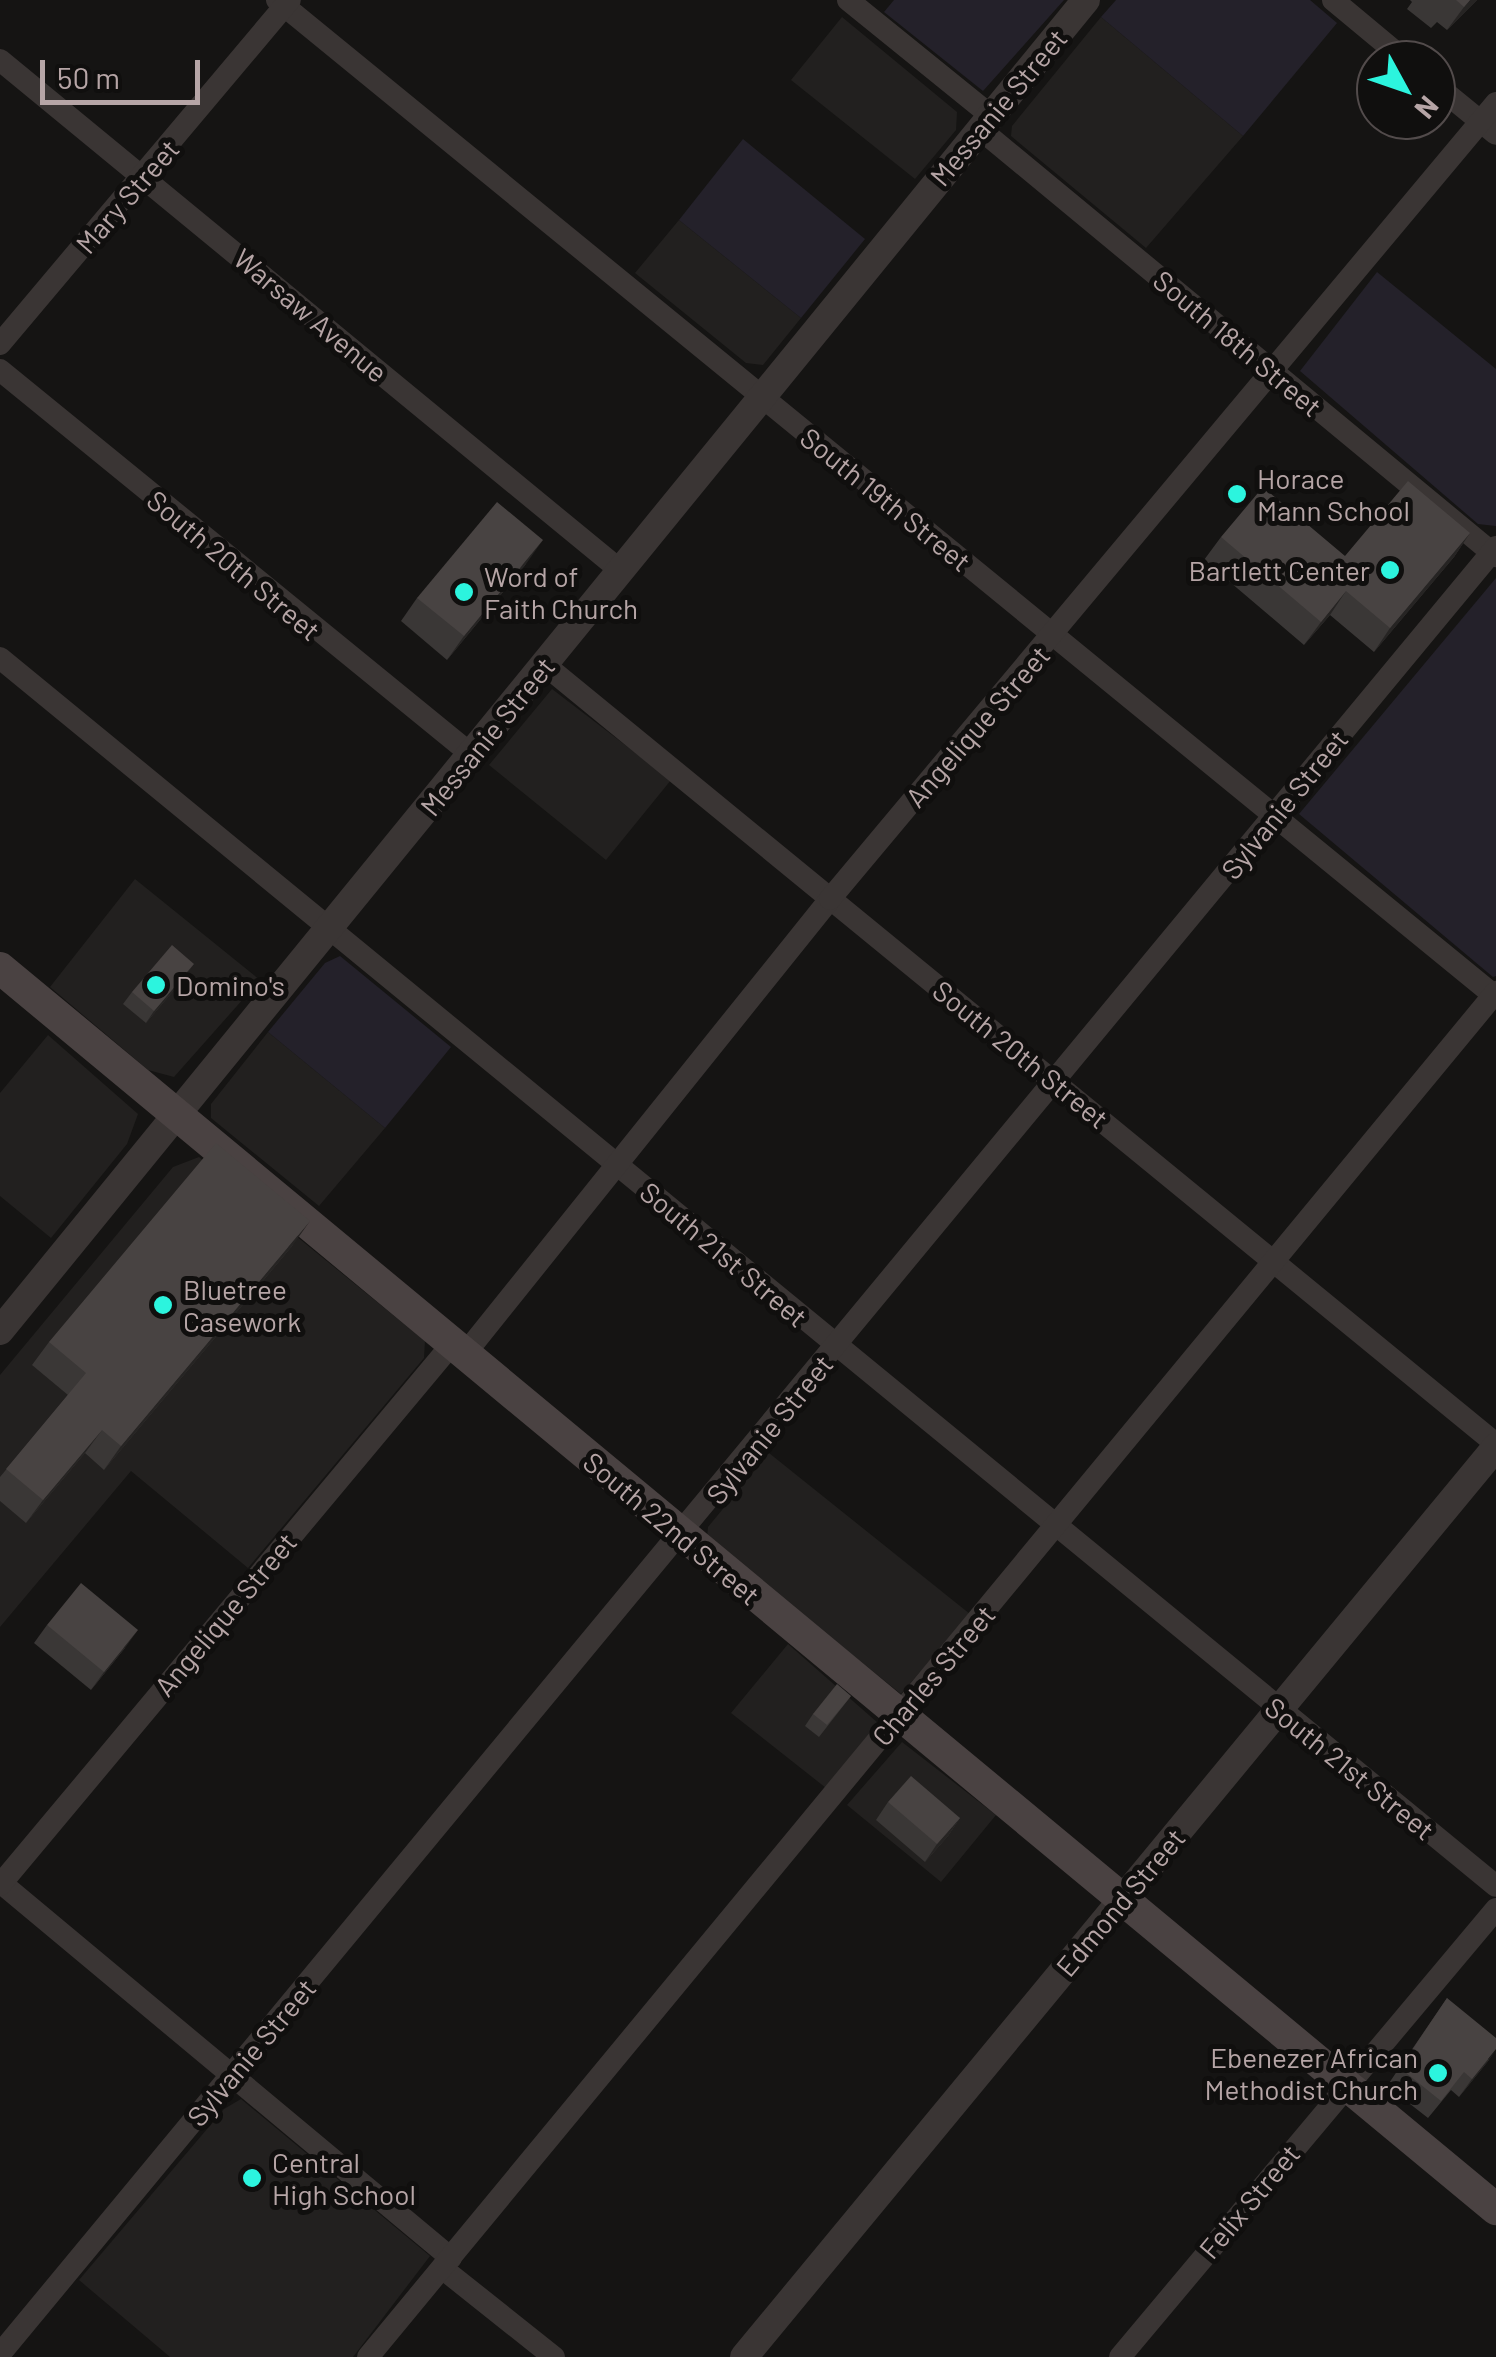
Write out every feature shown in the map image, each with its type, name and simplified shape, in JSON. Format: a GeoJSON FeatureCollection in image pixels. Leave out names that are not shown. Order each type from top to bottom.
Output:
{"type":"FeatureCollection","features":[{"type":"Feature","properties":{"kind":"main road","name":"South 22nd Street"},"geometry":{"type":"LineString","coordinates":[[0,968],[898,1718],[1496,2209]]}},
{"type":"Feature","properties":{"kind":"street","name":"South 18th Street"},"geometry":{"type":"LineString","coordinates":[[848,0],[1273,373],[1495,551]]}},
{"type":"Feature","properties":{"kind":"street","name":"Messanie Street"},"geometry":{"type":"LineString","coordinates":[[0,1331],[1086,0]]}},
{"type":"Feature","properties":{"kind":"street"},"geometry":{"type":"LineString","coordinates":[[1332,0],[1381,40]]}},
{"type":"Feature","properties":{"kind":"street","name":"Mary Street"},"geometry":{"type":"LineString","coordinates":[[0,344],[143,179],[284,2]]}},
{"type":"Feature","properties":{"kind":"street","name":"South 19th Street"},"geometry":{"type":"LineString","coordinates":[[284,2],[1053,636],[1495,994]]}},
{"type":"Feature","properties":{"kind":"street","name":"Warsaw Avenue"},"geometry":{"type":"LineString","coordinates":[[0,60],[620,571]]}},
{"type":"Feature","properties":{"kind":"street"},"geometry":{"type":"LineString","coordinates":[[1456,97],[1491,119]]}},
{"type":"Feature","properties":{"kind":"street","name":"Angelique Street"},"geometry":{"type":"LineString","coordinates":[[0,1884],[618,1165],[830,899],[1491,119]]}},
{"type":"Feature","properties":{"kind":"street","name":"South 20th Street"},"geometry":{"type":"LineString","coordinates":[[0,370],[472,755]]}},
{"type":"Feature","properties":{"kind":"street","name":"Sylvanie Street"},"geometry":{"type":"LineString","coordinates":[[7,2349],[1495,551]]}},
{"type":"Feature","properties":{"kind":"street","name":"South 21st Street"},"geometry":{"type":"LineString","coordinates":[[0,658],[1054,1528],[1496,1886]]}},
{"type":"Feature","properties":{"kind":"street","name":"South 20th Street"},"geometry":{"type":"LineString","coordinates":[[545,666],[1496,1445]]}},
{"type":"Feature","properties":{"kind":"street","name":"Charles Street"},"geometry":{"type":"LineString","coordinates":[[368,2357],[1495,994]]}},
{"type":"Feature","properties":{"kind":"street","name":"Edmond Street"},"geometry":{"type":"LineString","coordinates":[[744,2357],[1496,1445]]}},
{"type":"Feature","properties":{"kind":"street"},"geometry":{"type":"LineString","coordinates":[[0,1884],[230,2076],[554,2357]]}},
{"type":"Feature","properties":{"kind":"street","name":"Felix Street"},"geometry":{"type":"LineString","coordinates":[[1120,2357],[1496,1910]]}},
{"type":"Feature","properties":{"kind":"shaded area"},"geometry":{"type":"Polygon","coordinates":[[[894,0],[1064,0],[983,91],[884,12],[894,0]]]}},
{"type":"Feature","properties":{"kind":"shaded area"},"geometry":{"type":"Polygon","coordinates":[[[1116,0],[1310,0],[1337,23],[1243,136],[1101,17],[1116,0]]]}},
{"type":"Feature","properties":{"kind":"shaded area"},"geometry":{"type":"Polygon","coordinates":[[[842,17],[957,112],[956,130],[915,179],[791,80],[842,17]]]}},
{"type":"Feature","properties":{"kind":"shaded area"},"geometry":{"type":"Polygon","coordinates":[[[1101,17],[1243,136],[1146,248],[1011,136],[1012,126],[1101,17]]]}},
{"type":"Feature","properties":{"kind":"shaded area"},"geometry":{"type":"Polygon","coordinates":[[[743,139],[865,239],[801,318],[679,220],[743,139]]]}},
{"type":"Feature","properties":{"kind":"shaded area"},"geometry":{"type":"Polygon","coordinates":[[[679,220],[801,318],[763,365],[746,363],[635,273],[679,220]]]}},
{"type":"Feature","properties":{"kind":"shaded area"},"geometry":{"type":"Polygon","coordinates":[[[1377,272],[1496,369],[1496,526],[1478,524],[1300,371],[1377,272]]]}},
{"type":"Feature","properties":{"kind":"shaded area"},"geometry":{"type":"Polygon","coordinates":[[[1496,578],[1496,976],[1493,977],[1299,814],[1496,578]]]}},
{"type":"Feature","properties":{"kind":"shaded area"},"geometry":{"type":"Polygon","coordinates":[[[552,689],[671,780],[606,860],[489,765],[552,689]]]}},
{"type":"Feature","properties":{"kind":"shaded area"},"geometry":{"type":"Polygon","coordinates":[[[135,879],[260,980],[174,1077],[148,1070],[50,987],[135,879]]]}},
{"type":"Feature","properties":{"kind":"shaded area"},"geometry":{"type":"Polygon","coordinates":[[[340,956],[451,1047],[385,1128],[268,1032],[325,963],[340,956]]]}},
{"type":"Feature","properties":{"kind":"shaded area"},"geometry":{"type":"Polygon","coordinates":[[[268,1032],[385,1128],[319,1206],[211,1118],[211,1104],[268,1032]]]}},
{"type":"Feature","properties":{"kind":"shaded area"},"geometry":{"type":"Polygon","coordinates":[[[48,1035],[138,1114],[127,1144],[51,1238],[0,1196],[0,1093],[48,1035]]]}},
{"type":"Feature","properties":{"kind":"shaded area"},"geometry":{"type":"Polygon","coordinates":[[[199,1157],[425,1341],[424,1358],[248,1568],[131,1471],[0,1627],[0,1375],[173,1167],[199,1157]]]}},
{"type":"Feature","properties":{"kind":"shaded area"},"geometry":{"type":"Polygon","coordinates":[[[769,1453],[970,1614],[901,1694],[707,1538],[708,1527],[769,1453]]]}},
{"type":"Feature","properties":{"kind":"shaded area"},"geometry":{"type":"Polygon","coordinates":[[[788,1644],[878,1723],[826,1788],[731,1713],[788,1644]]]}},
{"type":"Feature","properties":{"kind":"shaded area"},"geometry":{"type":"Polygon","coordinates":[[[902,1742],[996,1815],[941,1882],[847,1805],[902,1742]]]}},
{"type":"Feature","properties":{"kind":"shaded area","name":"Central High School"},"geometry":{"type":"Polygon","coordinates":[[[241,2099],[430,2256],[353,2357],[170,2357],[79,2280],[224,2109],[241,2099]]]}},
{"type":"Feature","properties":{"kind":"building","name":"Bartlett Center"},"geometry":{"type":"Polygon","coordinates":[[[1408,481],[1470,533],[1390,628],[1346,591],[1321,622],[1221,537],[1263,487],[1345,556],[1408,481]]]}},
{"type":"Feature","properties":{"kind":"building","name":"Word of Faith Church"},"geometry":{"type":"Polygon","coordinates":[[[497,502],[543,540],[464,636],[417,598],[497,502]]]}},
{"type":"Feature","properties":{"kind":"building","name":"Domino's"},"geometry":{"type":"Polygon","coordinates":[[[172,945],[194,964],[154,1011],[132,992],[172,945]]]}},
{"type":"Feature","properties":{"kind":"building","name":"Bluetree Casework"},"geometry":{"type":"Polygon","coordinates":[[[216,1143],[310,1221],[121,1446],[102,1430],[43,1500],[6,1469],[86,1373],[49,1342],[216,1143]]]}},
{"type":"Feature","properties":{"kind":"building"},"geometry":{"type":"Polygon","coordinates":[[[81,1583],[138,1630],[104,1672],[47,1625],[81,1583]]]}},
{"type":"Feature","properties":{"kind":"building"},"geometry":{"type":"Polygon","coordinates":[[[837,1684],[851,1696],[827,1725],[813,1714],[837,1684]]]}},
{"type":"Feature","properties":{"kind":"building"},"geometry":{"type":"Polygon","coordinates":[[[911,1776],[960,1818],[937,1844],[888,1802],[911,1776]]]}},
{"type":"Feature","properties":{"kind":"building","name":"Ebenezer African Methodist Church"},"geometry":{"type":"Polygon","coordinates":[[[1447,1998],[1496,2038],[1496,2049],[1472,2079],[1464,2072],[1441,2101],[1400,2068],[1447,1998]]]}},
{"type":"Feature","properties":{"kind":"place","name":"Horace Mann School"},"geometry":{"type":"Point","coordinates":[1237,494]}},
{"type":"Feature","properties":{"kind":"place","name":"Bartlett Center"},"geometry":{"type":"Point","coordinates":[1390,570]}},
{"type":"Feature","properties":{"kind":"place","name":"Word of Faith Church"},"geometry":{"type":"Point","coordinates":[464,592]}},
{"type":"Feature","properties":{"kind":"place","name":"Domino's"},"geometry":{"type":"Point","coordinates":[156,985]}},
{"type":"Feature","properties":{"kind":"place","name":"Bluetree Casework"},"geometry":{"type":"Point","coordinates":[163,1305]}},
{"type":"Feature","properties":{"kind":"place","name":"Ebenezer African Methodist Church"},"geometry":{"type":"Point","coordinates":[1438,2073]}},
{"type":"Feature","properties":{"kind":"place","name":"Central High School"},"geometry":{"type":"Point","coordinates":[252,2178]}}]}
